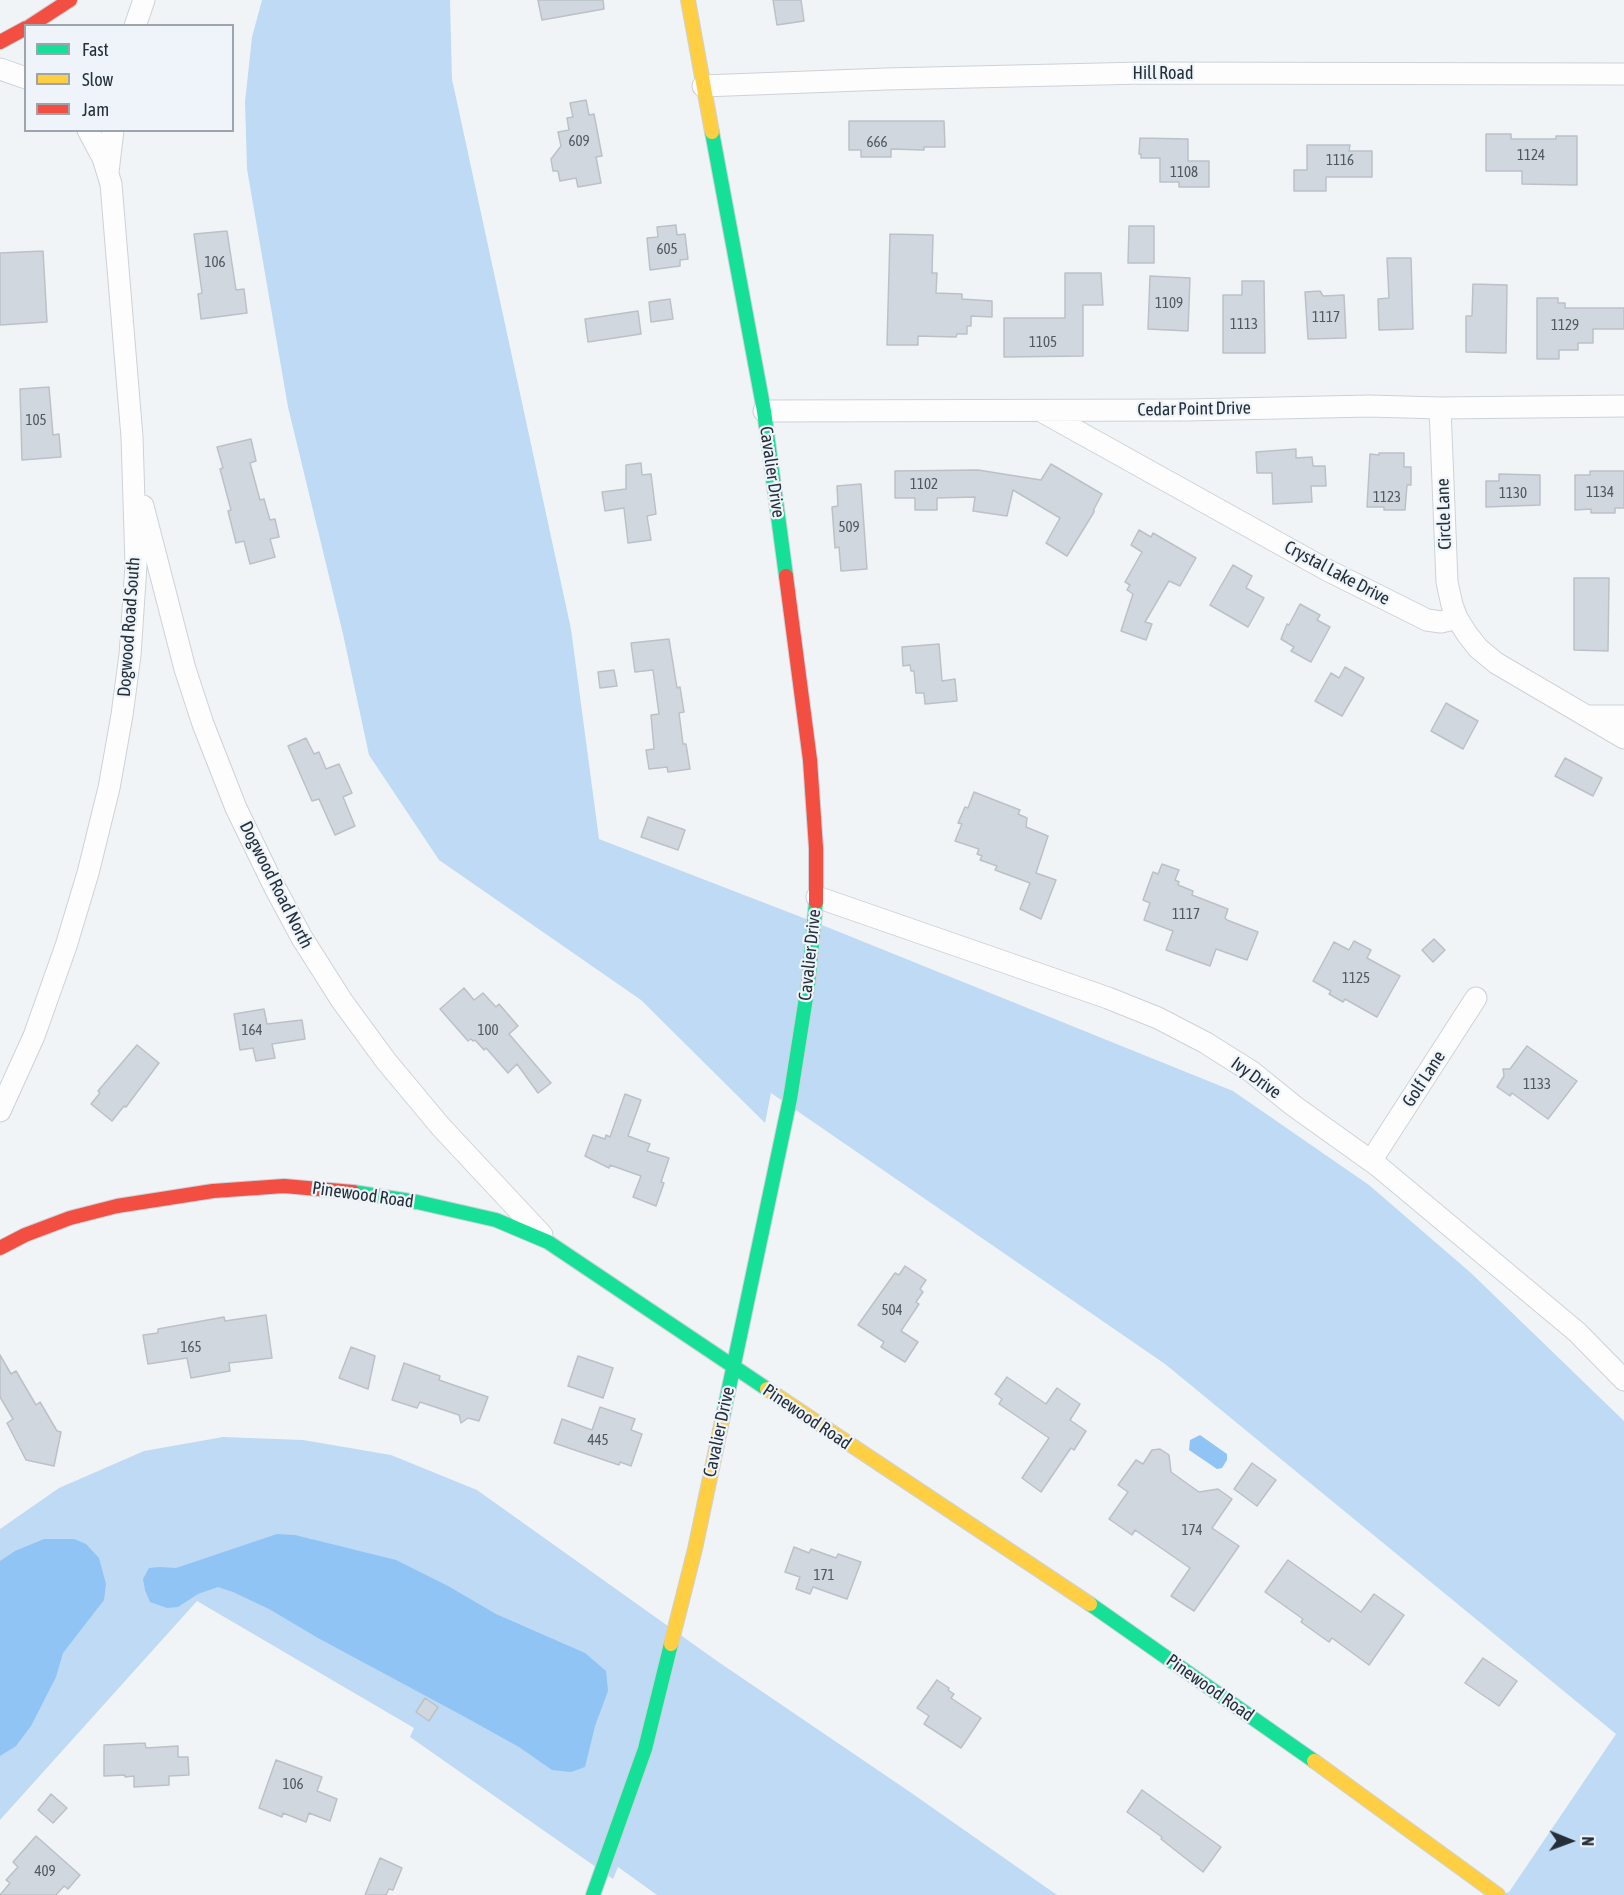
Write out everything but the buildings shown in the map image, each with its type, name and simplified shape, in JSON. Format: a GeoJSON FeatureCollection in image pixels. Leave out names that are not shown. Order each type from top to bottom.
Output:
{"type":"FeatureCollection","features":[{"type":"Feature","properties":{"kind":"street"},"geometry":{"type":"LineString","coordinates":[[33,24],[70,0]]}},
{"type":"Feature","properties":{"kind":"street"},"geometry":{"type":"LineString","coordinates":[[136,24],[144,0]]}},
{"type":"Feature","properties":{"kind":"street","name":"Cavalier Drive"},"geometry":{"type":"LineString","coordinates":[[593,1895],[633,1788],[666,1671],[695,1549],[790,1099],[808,986],[817,897],[810,760],[764,411],[688,0]]}},
{"type":"Feature","properties":{"kind":"street"},"geometry":{"type":"LineString","coordinates":[[0,42],[24,29]]}},
{"type":"Feature","properties":{"kind":"street"},"geometry":{"type":"LineString","coordinates":[[0,69],[24,77]]}},
{"type":"Feature","properties":{"kind":"street","name":"Hill Road"},"geometry":{"type":"LineString","coordinates":[[703,86],[1143,73],[1624,74]]}},
{"type":"Feature","properties":{"kind":"street","name":"Dogwood Road South"},"geometry":{"type":"LineString","coordinates":[[0,1111],[34,1036],[66,946],[88,873],[109,788],[130,655],[136,565],[132,437],[111,184],[103,158],[88,132]]}},
{"type":"Feature","properties":{"kind":"street"},"geometry":{"type":"LineString","coordinates":[[108,174],[114,132]]}},
{"type":"Feature","properties":{"kind":"street","name":"Cedar Point Drive"},"geometry":{"type":"LineString","coordinates":[[764,411],[1624,406]]}},
{"type":"Feature","properties":{"kind":"street","name":"Circle Lane"},"geometry":{"type":"LineString","coordinates":[[1440,408],[1447,582],[1457,618]]}},
{"type":"Feature","properties":{"kind":"street","name":"Crystal Lake Drive"},"geometry":{"type":"LineString","coordinates":[[1038,409],[1327,570],[1427,620],[1441,622],[1457,618]]}},
{"type":"Feature","properties":{"kind":"street","name":"Dogwood Road North"},"geometry":{"type":"LineString","coordinates":[[132,459],[156,563],[196,702],[237,808],[274,886],[302,938],[342,1001],[386,1061],[441,1127],[548,1242]]}},
{"type":"Feature","properties":{"kind":"street"},"geometry":{"type":"LineString","coordinates":[[1457,618],[1478,648],[1496,663],[1624,738]]}},
{"type":"Feature","properties":{"kind":"street"},"geometry":{"type":"LineString","coordinates":[[1586,716],[1624,716]]}},
{"type":"Feature","properties":{"kind":"street","name":"Ivy Drive"},"geometry":{"type":"LineString","coordinates":[[817,897],[1108,998],[1158,1018],[1206,1043],[1252,1072],[1294,1106],[1371,1161],[1577,1332],[1624,1380]]}},
{"type":"Feature","properties":{"kind":"street","name":"Golf Lane"},"geometry":{"type":"LineString","coordinates":[[1371,1161],[1476,998]]}},
{"type":"Feature","properties":{"kind":"street","name":"Pinewood Road"},"geometry":{"type":"LineString","coordinates":[[0,1248],[25,1235],[70,1218],[117,1206],[213,1191],[284,1186],[332,1189],[417,1202],[496,1220],[548,1242],[1090,1604],[1394,1818],[1498,1895]]}},
{"type":"Feature","properties":{"kind":"shaded area"},"geometry":{"type":"Polygon","coordinates":[[[262,0],[450,0],[452,79],[571,629],[599,839],[827,927],[1233,1091],[1369,1185],[1471,1273],[1624,1421],[1624,1895],[1498,1895],[1509,1892],[1616,1734],[1165,1364],[771,1093],[765,1123],[641,1000],[439,860],[369,755],[343,634],[288,407],[247,169],[245,102],[252,37],[262,0]]]}},
{"type":"Feature","properties":{"kind":"shaded area"},"geometry":{"type":"Polygon","coordinates":[[[223,1437],[303,1440],[391,1455],[477,1490],[717,1661],[1057,1895],[657,1895],[618,1867],[613,1879],[410,1737],[414,1728],[197,1601],[0,1820],[0,1529],[59,1488],[144,1451],[223,1437]]]}},
{"type":"Feature","properties":{"kind":"water"},"geometry":{"type":"Polygon","coordinates":[[[1200,1435],[1227,1454],[1227,1460],[1222,1468],[1217,1469],[1189,1450],[1190,1440],[1200,1435]]]}},
{"type":"Feature","properties":{"kind":"water"},"geometry":{"type":"Polygon","coordinates":[[[277,1534],[295,1535],[396,1560],[448,1586],[496,1614],[585,1653],[606,1671],[608,1691],[595,1726],[585,1767],[571,1772],[552,1770],[519,1747],[269,1609],[233,1592],[218,1587],[198,1594],[178,1607],[167,1608],[150,1602],[143,1579],[149,1568],[176,1568],[277,1534]]]}},
{"type":"Feature","properties":{"kind":"water"},"geometry":{"type":"Polygon","coordinates":[[[44,1539],[74,1539],[86,1544],[99,1558],[106,1584],[104,1600],[63,1653],[56,1677],[31,1726],[16,1746],[0,1756],[0,1561],[15,1551],[44,1539]]]}},
{"type":"Feature","properties":{"kind":"traffic: fast"},"geometry":{"type":"LineString","coordinates":[[712,132],[764,411],[786,576]]}},
{"type":"Feature","properties":{"kind":"traffic: fast"},"geometry":{"type":"LineString","coordinates":[[723,1416],[790,1099],[808,985],[816,902]]}},
{"type":"Feature","properties":{"kind":"traffic: fast"},"geometry":{"type":"LineString","coordinates":[[353,1192],[417,1202],[496,1220],[548,1242],[767,1389]]}},
{"type":"Feature","properties":{"kind":"traffic: fast"},"geometry":{"type":"LineString","coordinates":[[1090,1604],[1314,1761]]}},
{"type":"Feature","properties":{"kind":"traffic: fast"},"geometry":{"type":"LineString","coordinates":[[593,1895],[645,1749],[671,1644]]}},
{"type":"Feature","properties":{"kind":"traffic: slow"},"geometry":{"type":"LineString","coordinates":[[688,0],[712,132]]}},
{"type":"Feature","properties":{"kind":"traffic: slow"},"geometry":{"type":"LineString","coordinates":[[767,1389],[1090,1604]]}},
{"type":"Feature","properties":{"kind":"traffic: slow"},"geometry":{"type":"LineString","coordinates":[[671,1644],[695,1549],[723,1416]]}},
{"type":"Feature","properties":{"kind":"traffic: slow"},"geometry":{"type":"LineString","coordinates":[[1314,1761],[1498,1895]]}},
{"type":"Feature","properties":{"kind":"traffic: jam"},"geometry":{"type":"LineString","coordinates":[[33,24],[70,0]]}},
{"type":"Feature","properties":{"kind":"traffic: jam"},"geometry":{"type":"LineString","coordinates":[[0,42],[24,29]]}},
{"type":"Feature","properties":{"kind":"traffic: jam"},"geometry":{"type":"LineString","coordinates":[[786,576],[810,760],[816,848],[816,902]]}},
{"type":"Feature","properties":{"kind":"traffic: jam"},"geometry":{"type":"LineString","coordinates":[[0,1248],[25,1235],[70,1218],[117,1206],[213,1191],[284,1186],[353,1192]]}}]}
